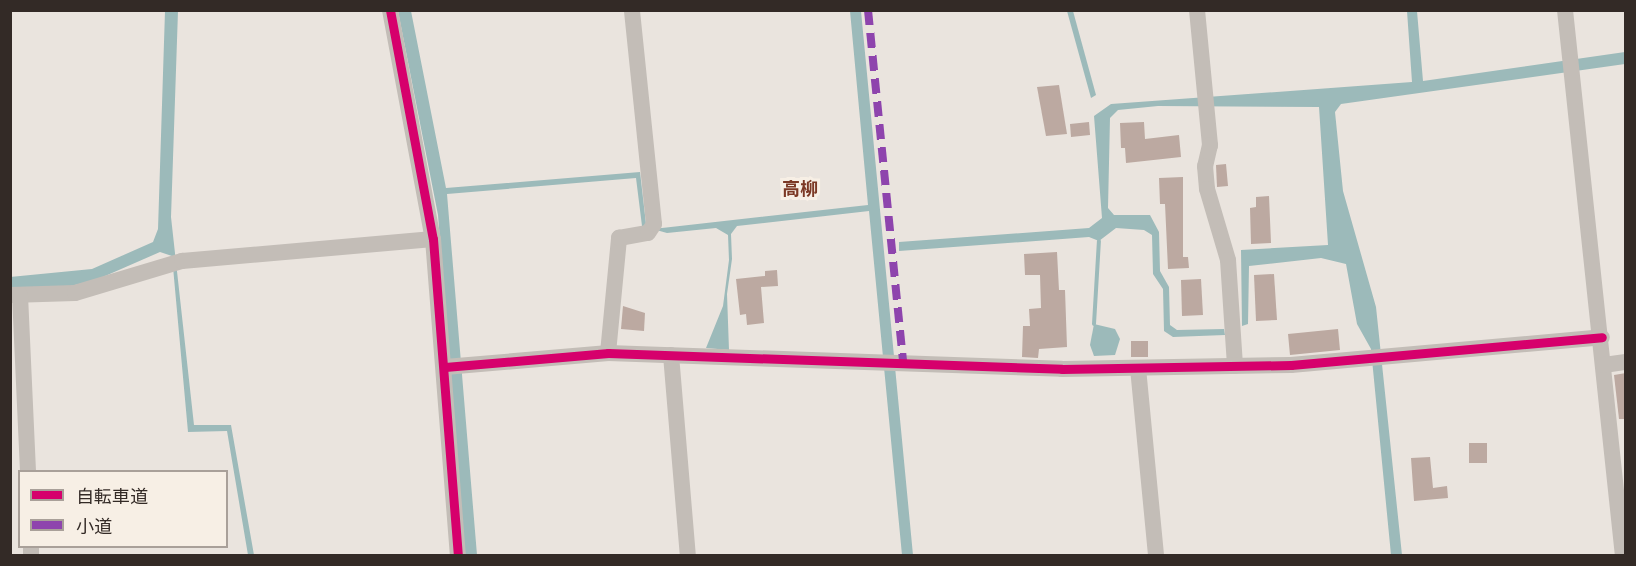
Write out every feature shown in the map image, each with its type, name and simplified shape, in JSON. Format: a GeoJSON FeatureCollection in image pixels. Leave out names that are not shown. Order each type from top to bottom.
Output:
{"type":"FeatureCollection","features":[{"type":"Feature","properties":{"kind":"street"},"geometry":{"type":"LineString","coordinates":[[390,10],[433,239],[445,367],[458,555]]}},
{"type":"Feature","properties":{"kind":"street"},"geometry":{"type":"LineString","coordinates":[[608,353],[619,238],[653,227],[632,10]]}},
{"type":"Feature","properties":{"kind":"street"},"geometry":{"type":"LineString","coordinates":[[1197,10],[1210,145],[1205,166],[1207,189],[1228,260],[1235,366]]}},
{"type":"Feature","properties":{"kind":"street"},"geometry":{"type":"LineString","coordinates":[[1565,10],[1602,337],[1623,555]]}},
{"type":"Feature","properties":{"kind":"street"},"geometry":{"type":"LineString","coordinates":[[28,470],[15,295],[85,291],[176,262],[433,239]]}},
{"type":"Feature","properties":{"kind":"street"},"geometry":{"type":"LineString","coordinates":[[445,367],[608,353],[880,363],[1138,368],[1235,366],[1386,357],[1602,337]]}},
{"type":"Feature","properties":{"kind":"street"},"geometry":{"type":"LineString","coordinates":[[670,355],[687,555]]}},
{"type":"Feature","properties":{"kind":"street"},"geometry":{"type":"LineString","coordinates":[[1604,365],[1626,362]]}},
{"type":"Feature","properties":{"kind":"street"},"geometry":{"type":"LineString","coordinates":[[1138,368],[1156,555]]}},
{"type":"Feature","properties":{"kind":"water"},"geometry":{"type":"Polygon","coordinates":[[[165,11],[178,11],[171,217],[194,425],[231,425],[254,555],[248,555],[227,431],[188,432],[172,256],[160,252],[96,280],[71,286],[11,288],[10,277],[92,269],[153,242],[158,229],[165,11]]]}},
{"type":"Feature","properties":{"kind":"water"},"geometry":{"type":"Polygon","coordinates":[[[398,11],[411,11],[446,188],[640,172],[646,224],[662,228],[868,205],[850,11],[861,11],[913,555],[902,555],[869,211],[737,226],[731,234],[732,259],[727,294],[729,350],[706,348],[723,306],[729,260],[728,235],[716,228],[667,233],[642,226],[636,178],[447,194],[477,555],[465,555],[438,215],[398,11]]]}},
{"type":"Feature","properties":{"kind":"water"},"geometry":{"type":"Polygon","coordinates":[[[1067,11],[1073,11],[1096,95],[1091,98],[1067,11]]]}},
{"type":"Feature","properties":{"kind":"water"},"geometry":{"type":"Polygon","coordinates":[[[1407,11],[1417,11],[1423,81],[1625,52],[1625,64],[1341,104],[1335,112],[1343,191],[1376,307],[1402,555],[1391,555],[1371,349],[1357,324],[1346,264],[1321,258],[1249,266],[1248,324],[1242,326],[1241,250],[1328,245],[1319,107],[1158,106],[1118,110],[1110,118],[1108,208],[1114,215],[1150,215],[1159,232],[1160,271],[1169,287],[1170,325],[1177,330],[1224,329],[1225,335],[1173,337],[1164,331],[1163,289],[1153,274],[1152,235],[1144,230],[1116,228],[1099,241],[1089,237],[899,251],[899,242],[1089,228],[1102,218],[1094,116],[1111,104],[1412,82],[1407,11]]]}},
{"type":"Feature","properties":{"kind":"water"},"geometry":{"type":"Polygon","coordinates":[[[1094,324],[1115,329],[1120,339],[1115,355],[1094,356],[1090,345],[1094,324]]]}},
{"type":"Feature","properties":{"kind":"building"},"geometry":{"type":"Polygon","coordinates":[[[1059,85],[1067,134],[1046,136],[1037,87],[1059,85]]]}},
{"type":"Feature","properties":{"kind":"building"},"geometry":{"type":"Polygon","coordinates":[[[1089,122],[1090,135],[1071,137],[1070,124],[1089,122]]]}},
{"type":"Feature","properties":{"kind":"building"},"geometry":{"type":"Polygon","coordinates":[[[1144,122],[1145,139],[1179,135],[1181,157],[1126,163],[1125,148],[1121,148],[1120,123],[1144,122]]]}},
{"type":"Feature","properties":{"kind":"building"},"geometry":{"type":"Polygon","coordinates":[[[1226,164],[1228,186],[1217,187],[1216,165],[1226,164]]]}},
{"type":"Feature","properties":{"kind":"building"},"geometry":{"type":"Polygon","coordinates":[[[1183,177],[1183,257],[1188,257],[1189,268],[1168,269],[1165,204],[1160,204],[1159,178],[1183,177]]]}},
{"type":"Feature","properties":{"kind":"building"},"geometry":{"type":"Polygon","coordinates":[[[1269,196],[1271,243],[1251,244],[1250,208],[1256,207],[1256,197],[1269,196]]]}},
{"type":"Feature","properties":{"kind":"building"},"geometry":{"type":"Polygon","coordinates":[[[1057,252],[1059,290],[1065,290],[1067,347],[1039,349],[1038,358],[1022,357],[1023,326],[1030,326],[1029,309],[1041,308],[1040,275],[1025,275],[1024,254],[1057,252]]]}},
{"type":"Feature","properties":{"kind":"building"},"geometry":{"type":"Polygon","coordinates":[[[777,270],[778,286],[761,287],[764,323],[747,325],[746,314],[740,315],[736,279],[765,276],[765,271],[777,270]]]}},
{"type":"Feature","properties":{"kind":"building"},"geometry":{"type":"Polygon","coordinates":[[[1274,274],[1277,320],[1256,321],[1254,275],[1274,274]]]}},
{"type":"Feature","properties":{"kind":"building"},"geometry":{"type":"Polygon","coordinates":[[[1201,279],[1203,315],[1182,316],[1181,280],[1201,279]]]}},
{"type":"Feature","properties":{"kind":"building"},"geometry":{"type":"Polygon","coordinates":[[[623,306],[645,313],[644,331],[621,329],[623,306]]]}},
{"type":"Feature","properties":{"kind":"building"},"geometry":{"type":"Polygon","coordinates":[[[1338,329],[1340,350],[1290,355],[1288,334],[1338,329]]]}},
{"type":"Feature","properties":{"kind":"building"},"geometry":{"type":"Polygon","coordinates":[[[1131,341],[1148,341],[1148,357],[1131,357],[1131,341]]]}},
{"type":"Feature","properties":{"kind":"building"},"geometry":{"type":"Polygon","coordinates":[[[1626,373],[1626,419],[1619,419],[1614,375],[1626,373]]]}},
{"type":"Feature","properties":{"kind":"building"},"geometry":{"type":"Polygon","coordinates":[[[1469,443],[1487,443],[1487,463],[1469,463],[1469,443]]]}},
{"type":"Feature","properties":{"kind":"building"},"geometry":{"type":"Polygon","coordinates":[[[1430,457],[1433,488],[1447,486],[1448,498],[1414,501],[1411,458],[1430,457]]]}},
{"type":"Feature","properties":{"kind":"waterway"},"geometry":{"type":"LineString","coordinates":[[1094,324],[1099,241]]}},
{"type":"Feature","properties":{"kind":"marked path"},"geometry":{"type":"LineString","coordinates":[[868,10],[903,363]]}},
{"type":"Feature","properties":{"kind":"cycle path"},"geometry":{"type":"LineString","coordinates":[[390,10],[433,239],[458,556]]}},
{"type":"Feature","properties":{"kind":"cycle path"},"geometry":{"type":"LineString","coordinates":[[445,367],[608,353],[1062,369],[1291,365],[1602,337]]}},
{"type":"Feature","properties":{"kind":"district","name":"高柳"},"geometry":{"type":"Point","coordinates":[800,189]}}]}
